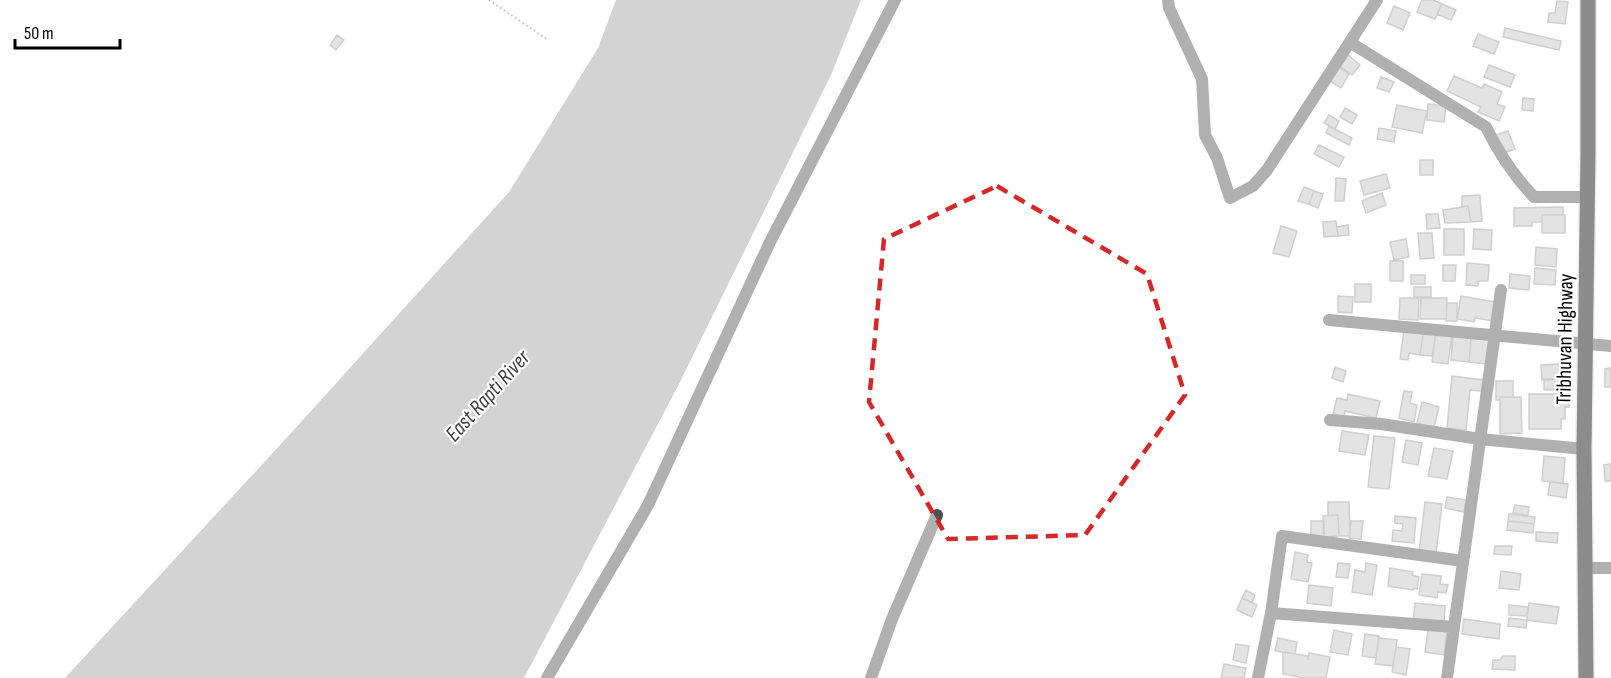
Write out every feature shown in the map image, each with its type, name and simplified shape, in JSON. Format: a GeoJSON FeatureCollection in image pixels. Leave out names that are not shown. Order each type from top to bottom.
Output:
{"type":"FeatureCollection","features":[{"type":"Feature","properties":{"kind":"main road","name":"Tribhuvan Highway"},"geometry":{"type":"LineString","coordinates":[[1586,678],[1584,449],[1588,197],[1587,0]]}},
{"type":"Feature","properties":{"kind":"street"},"geometry":{"type":"LineString","coordinates":[[548,678],[648,505],[770,242],[895,0]]}},
{"type":"Feature","properties":{"kind":"street"},"geometry":{"type":"LineString","coordinates":[[1168,0],[1169,8],[1202,79],[1205,135],[1217,158],[1230,198],[1253,186],[1267,170],[1377,0]]}},
{"type":"Feature","properties":{"kind":"street"},"geometry":{"type":"LineString","coordinates":[[1351,43],[1486,127],[1514,176],[1534,197],[1588,197]]}},
{"type":"Feature","properties":{"kind":"street"},"geometry":{"type":"LineString","coordinates":[[1447,678],[1501,290]]}},
{"type":"Feature","properties":{"kind":"street"},"geometry":{"type":"LineString","coordinates":[[1329,320],[1611,346]]}},
{"type":"Feature","properties":{"kind":"street"},"geometry":{"type":"LineString","coordinates":[[1330,420],[1381,424],[1480,440],[1584,449]]}},
{"type":"Feature","properties":{"kind":"street"},"geometry":{"type":"LineString","coordinates":[[871,678],[892,619],[937,514]]}},
{"type":"Feature","properties":{"kind":"street"},"geometry":{"type":"LineString","coordinates":[[1258,678],[1271,613],[1282,536],[1463,561]]}},
{"type":"Feature","properties":{"kind":"street"},"geometry":{"type":"LineString","coordinates":[[1585,568],[1611,568]]}},
{"type":"Feature","properties":{"kind":"street"},"geometry":{"type":"LineString","coordinates":[[1271,613],[1454,627]]}},
{"type":"Feature","properties":{"kind":"path"},"geometry":{"type":"LineString","coordinates":[[489,0],[549,40]]}},
{"type":"Feature","properties":{"kind":"highlighted area"},"geometry":{"type":"Polygon","coordinates":[[[997,186],[1147,274],[1185,395],[1085,535],[948,539],[869,402],[884,239],[997,186]]]}},
{"type":"Feature","properties":{"kind":"water","name":"East Rapti River"},"geometry":{"type":"Polygon","coordinates":[[[616,0],[861,0],[831,75],[678,386],[524,678],[65,678],[509,192],[598,48],[616,0]]]}},
{"type":"Feature","properties":{"kind":"building"},"geometry":{"type":"Polygon","coordinates":[[[1422,0],[1433,0],[1442,4],[1435,19],[1417,12],[1422,0]]]}},
{"type":"Feature","properties":{"kind":"building"},"geometry":{"type":"Polygon","coordinates":[[[1557,1],[1568,2],[1565,24],[1548,22],[1549,13],[1555,13],[1557,1]]]}},
{"type":"Feature","properties":{"kind":"building"},"geometry":{"type":"Polygon","coordinates":[[[1442,4],[1456,10],[1451,20],[1437,14],[1442,4]]]}},
{"type":"Feature","properties":{"kind":"building"},"geometry":{"type":"Polygon","coordinates":[[[1394,6],[1410,13],[1403,30],[1387,23],[1394,6]]]}},
{"type":"Feature","properties":{"kind":"building"},"geometry":{"type":"Polygon","coordinates":[[[1505,28],[1561,41],[1559,50],[1503,37],[1505,28]]]}},
{"type":"Feature","properties":{"kind":"building"},"geometry":{"type":"Polygon","coordinates":[[[1478,34],[1499,42],[1494,54],[1473,46],[1478,34]]]}},
{"type":"Feature","properties":{"kind":"building"},"geometry":{"type":"Polygon","coordinates":[[[337,35],[344,40],[336,50],[330,45],[337,35]]]}},
{"type":"Feature","properties":{"kind":"building"},"geometry":{"type":"Polygon","coordinates":[[[1348,55],[1360,65],[1352,75],[1340,66],[1348,55]]]}},
{"type":"Feature","properties":{"kind":"building"},"geometry":{"type":"Polygon","coordinates":[[[1489,65],[1515,75],[1510,87],[1484,77],[1489,65]]]}},
{"type":"Feature","properties":{"kind":"building"},"geometry":{"type":"Polygon","coordinates":[[[1338,67],[1349,74],[1341,88],[1330,81],[1338,67]]]}},
{"type":"Feature","properties":{"kind":"building"},"geometry":{"type":"Polygon","coordinates":[[[1454,76],[1482,88],[1484,84],[1502,92],[1497,104],[1505,107],[1499,121],[1478,112],[1481,107],[1447,91],[1454,76]]]}},
{"type":"Feature","properties":{"kind":"building"},"geometry":{"type":"Polygon","coordinates":[[[1381,77],[1394,82],[1389,92],[1377,88],[1381,77]]]}},
{"type":"Feature","properties":{"kind":"building"},"geometry":{"type":"Polygon","coordinates":[[[1523,98],[1534,99],[1533,111],[1522,110],[1523,98]]]}},
{"type":"Feature","properties":{"kind":"building"},"geometry":{"type":"Polygon","coordinates":[[[1428,104],[1446,106],[1444,122],[1427,120],[1428,104]]]}},
{"type":"Feature","properties":{"kind":"building"},"geometry":{"type":"Polygon","coordinates":[[[1397,105],[1427,111],[1422,133],[1392,127],[1397,105]]]}},
{"type":"Feature","properties":{"kind":"building"},"geometry":{"type":"Polygon","coordinates":[[[1345,108],[1357,115],[1352,124],[1340,117],[1345,108]]]}},
{"type":"Feature","properties":{"kind":"building"},"geometry":{"type":"Polygon","coordinates":[[[1329,115],[1339,121],[1335,129],[1324,123],[1329,115]]]}},
{"type":"Feature","properties":{"kind":"building"},"geometry":{"type":"Polygon","coordinates":[[[1329,126],[1352,138],[1349,145],[1326,133],[1329,126]]]}},
{"type":"Feature","properties":{"kind":"building"},"geometry":{"type":"Polygon","coordinates":[[[1379,128],[1396,131],[1394,142],[1377,139],[1379,128]]]}},
{"type":"Feature","properties":{"kind":"building"},"geometry":{"type":"Polygon","coordinates":[[[1508,131],[1515,149],[1501,154],[1493,136],[1508,131]]]}},
{"type":"Feature","properties":{"kind":"building"},"geometry":{"type":"Polygon","coordinates":[[[1319,145],[1344,157],[1339,167],[1314,154],[1319,145]]]}},
{"type":"Feature","properties":{"kind":"building"},"geometry":{"type":"Polygon","coordinates":[[[1420,160],[1433,160],[1433,175],[1420,175],[1420,160]]]}},
{"type":"Feature","properties":{"kind":"building"},"geometry":{"type":"Polygon","coordinates":[[[1386,174],[1390,188],[1364,195],[1360,181],[1386,174]]]}},
{"type":"Feature","properties":{"kind":"building"},"geometry":{"type":"Polygon","coordinates":[[[1336,178],[1346,179],[1344,201],[1335,201],[1336,178]]]}},
{"type":"Feature","properties":{"kind":"building"},"geometry":{"type":"Polygon","coordinates":[[[1304,187],[1314,191],[1309,204],[1298,201],[1304,187]]]}},
{"type":"Feature","properties":{"kind":"building"},"geometry":{"type":"Polygon","coordinates":[[[1314,191],[1323,194],[1318,208],[1309,204],[1314,191]]]}},
{"type":"Feature","properties":{"kind":"building"},"geometry":{"type":"Polygon","coordinates":[[[1382,193],[1386,205],[1366,213],[1362,201],[1382,193]]]}},
{"type":"Feature","properties":{"kind":"building"},"geometry":{"type":"Polygon","coordinates":[[[1480,195],[1482,221],[1471,222],[1468,206],[1462,207],[1462,196],[1480,195]]]}},
{"type":"Feature","properties":{"kind":"building"},"geometry":{"type":"Polygon","coordinates":[[[1468,206],[1471,222],[1445,223],[1443,210],[1468,206]]]}},
{"type":"Feature","properties":{"kind":"building"},"geometry":{"type":"Polygon","coordinates":[[[1563,207],[1563,215],[1542,215],[1542,222],[1532,222],[1532,226],[1514,226],[1514,208],[1563,207]]]}},
{"type":"Feature","properties":{"kind":"building"},"geometry":{"type":"Polygon","coordinates":[[[1426,214],[1438,214],[1440,228],[1427,229],[1426,214]]]}},
{"type":"Feature","properties":{"kind":"building"},"geometry":{"type":"Polygon","coordinates":[[[1542,215],[1565,215],[1565,233],[1542,233],[1542,215]]]}},
{"type":"Feature","properties":{"kind":"building"},"geometry":{"type":"Polygon","coordinates":[[[1336,221],[1338,236],[1324,237],[1323,222],[1336,221]]]}},
{"type":"Feature","properties":{"kind":"building"},"geometry":{"type":"Polygon","coordinates":[[[1348,225],[1349,235],[1338,236],[1337,227],[1348,225]]]}},
{"type":"Feature","properties":{"kind":"building"},"geometry":{"type":"Polygon","coordinates":[[[1281,226],[1297,231],[1289,257],[1273,253],[1281,226]]]}},
{"type":"Feature","properties":{"kind":"building"},"geometry":{"type":"Polygon","coordinates":[[[1444,229],[1464,229],[1464,255],[1444,255],[1444,229]]]}},
{"type":"Feature","properties":{"kind":"building"},"geometry":{"type":"Polygon","coordinates":[[[1474,229],[1492,230],[1491,250],[1473,249],[1474,229]]]}},
{"type":"Feature","properties":{"kind":"building"},"geometry":{"type":"Polygon","coordinates":[[[1418,233],[1432,233],[1434,258],[1420,259],[1418,233]]]}},
{"type":"Feature","properties":{"kind":"building"},"geometry":{"type":"Polygon","coordinates":[[[1406,239],[1409,257],[1394,260],[1390,242],[1406,239]]]}},
{"type":"Feature","properties":{"kind":"building"},"geometry":{"type":"Polygon","coordinates":[[[1536,247],[1557,249],[1556,267],[1535,265],[1536,247]]]}},
{"type":"Feature","properties":{"kind":"building"},"geometry":{"type":"Polygon","coordinates":[[[1390,261],[1403,261],[1403,281],[1390,281],[1390,261]]]}},
{"type":"Feature","properties":{"kind":"building"},"geometry":{"type":"Polygon","coordinates":[[[1467,263],[1489,265],[1488,281],[1478,281],[1478,286],[1466,285],[1467,263]]]}},
{"type":"Feature","properties":{"kind":"building"},"geometry":{"type":"Polygon","coordinates":[[[1443,265],[1456,265],[1455,281],[1443,281],[1443,265]]]}},
{"type":"Feature","properties":{"kind":"building"},"geometry":{"type":"Polygon","coordinates":[[[1535,268],[1556,270],[1555,285],[1534,284],[1535,268]]]}},
{"type":"Feature","properties":{"kind":"building"},"geometry":{"type":"Polygon","coordinates":[[[1510,274],[1530,276],[1529,290],[1509,288],[1510,274]]]}},
{"type":"Feature","properties":{"kind":"building"},"geometry":{"type":"Polygon","coordinates":[[[1411,275],[1425,275],[1425,284],[1411,284],[1411,275]]]}},
{"type":"Feature","properties":{"kind":"building"},"geometry":{"type":"Polygon","coordinates":[[[1355,284],[1371,284],[1371,302],[1355,302],[1355,284]]]}},
{"type":"Feature","properties":{"kind":"building"},"geometry":{"type":"Polygon","coordinates":[[[1414,287],[1431,287],[1431,297],[1414,297],[1414,287]]]}},
{"type":"Feature","properties":{"kind":"building"},"geometry":{"type":"Polygon","coordinates":[[[1338,296],[1353,297],[1352,313],[1338,312],[1338,296]]]}},
{"type":"Feature","properties":{"kind":"building"},"geometry":{"type":"Polygon","coordinates":[[[1461,296],[1496,302],[1493,321],[1475,318],[1474,322],[1457,319],[1461,296]]]}},
{"type":"Feature","properties":{"kind":"building"},"geometry":{"type":"Polygon","coordinates":[[[1400,298],[1419,298],[1418,320],[1399,319],[1400,298]]]}},
{"type":"Feature","properties":{"kind":"building"},"geometry":{"type":"Polygon","coordinates":[[[1421,298],[1447,298],[1446,319],[1420,319],[1421,298]]]}},
{"type":"Feature","properties":{"kind":"building"},"geometry":{"type":"Polygon","coordinates":[[[1447,303],[1457,303],[1457,321],[1446,321],[1447,303]]]}},
{"type":"Feature","properties":{"kind":"building"},"geometry":{"type":"Polygon","coordinates":[[[1404,331],[1423,334],[1420,355],[1409,353],[1408,360],[1400,359],[1404,331]]]}},
{"type":"Feature","properties":{"kind":"building"},"geometry":{"type":"Polygon","coordinates":[[[1436,333],[1452,336],[1448,364],[1432,362],[1436,333]]]}},
{"type":"Feature","properties":{"kind":"building"},"geometry":{"type":"Polygon","coordinates":[[[1436,333],[1432,356],[1420,355],[1423,334],[1436,333]]]}},
{"type":"Feature","properties":{"kind":"building"},"geometry":{"type":"Polygon","coordinates":[[[1453,336],[1471,338],[1469,362],[1451,360],[1453,336]]]}},
{"type":"Feature","properties":{"kind":"building"},"geometry":{"type":"Polygon","coordinates":[[[1471,338],[1490,340],[1487,364],[1469,362],[1471,338]]]}},
{"type":"Feature","properties":{"kind":"building"},"geometry":{"type":"Polygon","coordinates":[[[1559,364],[1560,379],[1542,380],[1541,365],[1559,364]]]}},
{"type":"Feature","properties":{"kind":"building"},"geometry":{"type":"Polygon","coordinates":[[[1335,367],[1346,371],[1343,382],[1332,378],[1335,367]]]}},
{"type":"Feature","properties":{"kind":"building"},"geometry":{"type":"Polygon","coordinates":[[[1611,368],[1611,387],[1605,387],[1605,369],[1611,368]]]}},
{"type":"Feature","properties":{"kind":"building"},"geometry":{"type":"Polygon","coordinates":[[[1452,376],[1484,380],[1482,391],[1470,390],[1466,430],[1447,428],[1452,376]]]}},
{"type":"Feature","properties":{"kind":"building"},"geometry":{"type":"Polygon","coordinates":[[[1544,379],[1560,379],[1560,390],[1544,390],[1544,379]]]}},
{"type":"Feature","properties":{"kind":"building"},"geometry":{"type":"Polygon","coordinates":[[[1496,381],[1513,381],[1513,397],[1500,397],[1500,400],[1496,400],[1496,381]]]}},
{"type":"Feature","properties":{"kind":"building"},"geometry":{"type":"Polygon","coordinates":[[[1404,391],[1412,392],[1410,403],[1417,405],[1414,422],[1399,418],[1404,391]]]}},
{"type":"Feature","properties":{"kind":"building"},"geometry":{"type":"Polygon","coordinates":[[[1348,394],[1380,401],[1376,418],[1345,411],[1344,417],[1333,414],[1337,398],[1347,400],[1348,394]]]}},
{"type":"Feature","properties":{"kind":"building"},"geometry":{"type":"Polygon","coordinates":[[[1529,394],[1569,394],[1569,407],[1565,407],[1565,419],[1561,419],[1561,429],[1529,429],[1529,394]]]}},
{"type":"Feature","properties":{"kind":"building"},"geometry":{"type":"Polygon","coordinates":[[[1500,397],[1521,397],[1522,433],[1500,434],[1500,397]]]}},
{"type":"Feature","properties":{"kind":"building"},"geometry":{"type":"Polygon","coordinates":[[[1422,402],[1439,407],[1434,427],[1417,423],[1422,402]]]}},
{"type":"Feature","properties":{"kind":"building"},"geometry":{"type":"Polygon","coordinates":[[[1342,431],[1369,435],[1365,455],[1339,451],[1342,431]]]}},
{"type":"Feature","properties":{"kind":"building"},"geometry":{"type":"Polygon","coordinates":[[[1374,436],[1395,438],[1389,489],[1368,487],[1374,436]]]}},
{"type":"Feature","properties":{"kind":"building"},"geometry":{"type":"Polygon","coordinates":[[[1406,440],[1422,443],[1418,465],[1402,462],[1406,440]]]}},
{"type":"Feature","properties":{"kind":"building"},"geometry":{"type":"Polygon","coordinates":[[[1434,448],[1453,451],[1447,479],[1428,476],[1434,448]]]}},
{"type":"Feature","properties":{"kind":"building"},"geometry":{"type":"Polygon","coordinates":[[[1544,456],[1565,458],[1563,483],[1542,481],[1544,456]]]}},
{"type":"Feature","properties":{"kind":"building"},"geometry":{"type":"Polygon","coordinates":[[[1611,464],[1611,481],[1605,481],[1604,465],[1611,464]]]}},
{"type":"Feature","properties":{"kind":"building"},"geometry":{"type":"Polygon","coordinates":[[[1550,482],[1568,484],[1566,498],[1548,495],[1550,482]]]}},
{"type":"Feature","properties":{"kind":"building"},"geometry":{"type":"Polygon","coordinates":[[[1447,497],[1466,500],[1464,512],[1445,508],[1447,497]]]}},
{"type":"Feature","properties":{"kind":"building"},"geometry":{"type":"Polygon","coordinates":[[[1328,502],[1349,502],[1350,536],[1339,536],[1338,515],[1328,515],[1328,502]]]}},
{"type":"Feature","properties":{"kind":"building"},"geometry":{"type":"Polygon","coordinates":[[[1425,502],[1442,504],[1436,554],[1419,552],[1425,502]]]}},
{"type":"Feature","properties":{"kind":"building"},"geometry":{"type":"Polygon","coordinates":[[[1515,505],[1529,507],[1528,515],[1513,513],[1515,505]]]}},
{"type":"Feature","properties":{"kind":"building"},"geometry":{"type":"Polygon","coordinates":[[[1509,514],[1535,517],[1534,524],[1508,521],[1509,514]]]}},
{"type":"Feature","properties":{"kind":"building"},"geometry":{"type":"Polygon","coordinates":[[[1338,515],[1339,536],[1324,537],[1323,516],[1338,515]]]}},
{"type":"Feature","properties":{"kind":"building"},"geometry":{"type":"Polygon","coordinates":[[[1395,516],[1416,518],[1414,543],[1392,541],[1393,530],[1402,531],[1403,524],[1395,523],[1395,516]]]}},
{"type":"Feature","properties":{"kind":"building"},"geometry":{"type":"Polygon","coordinates":[[[1311,521],[1324,521],[1324,537],[1311,537],[1311,521]]]}},
{"type":"Feature","properties":{"kind":"building"},"geometry":{"type":"Polygon","coordinates":[[[1351,521],[1363,521],[1361,539],[1349,538],[1351,521]]]}},
{"type":"Feature","properties":{"kind":"building"},"geometry":{"type":"Polygon","coordinates":[[[1508,521],[1534,524],[1533,533],[1507,530],[1508,521]]]}},
{"type":"Feature","properties":{"kind":"building"},"geometry":{"type":"Polygon","coordinates":[[[1536,532],[1558,533],[1557,543],[1536,541],[1536,532]]]}},
{"type":"Feature","properties":{"kind":"building"},"geometry":{"type":"Polygon","coordinates":[[[1495,546],[1512,546],[1511,555],[1494,554],[1495,546]]]}},
{"type":"Feature","properties":{"kind":"building"},"geometry":{"type":"Polygon","coordinates":[[[1295,552],[1308,555],[1307,562],[1312,563],[1308,582],[1291,579],[1295,552]]]}},
{"type":"Feature","properties":{"kind":"building"},"geometry":{"type":"Polygon","coordinates":[[[1338,563],[1350,564],[1348,578],[1336,577],[1338,563]]]}},
{"type":"Feature","properties":{"kind":"building"},"geometry":{"type":"Polygon","coordinates":[[[1366,563],[1377,565],[1372,595],[1352,592],[1355,570],[1365,572],[1366,563]]]}},
{"type":"Feature","properties":{"kind":"building"},"geometry":{"type":"Polygon","coordinates":[[[1390,568],[1413,572],[1412,575],[1419,577],[1417,589],[1388,586],[1390,568]]]}},
{"type":"Feature","properties":{"kind":"building"},"geometry":{"type":"Polygon","coordinates":[[[1501,571],[1521,574],[1519,590],[1499,588],[1501,571]]]}},
{"type":"Feature","properties":{"kind":"building"},"geometry":{"type":"Polygon","coordinates":[[[1422,574],[1441,576],[1440,584],[1448,585],[1446,593],[1438,592],[1437,598],[1419,595],[1422,574]]]}},
{"type":"Feature","properties":{"kind":"building"},"geometry":{"type":"Polygon","coordinates":[[[1309,585],[1333,588],[1331,606],[1307,603],[1309,585]]]}},
{"type":"Feature","properties":{"kind":"building"},"geometry":{"type":"Polygon","coordinates":[[[1246,590],[1255,595],[1252,603],[1242,598],[1246,590]]]}},
{"type":"Feature","properties":{"kind":"building"},"geometry":{"type":"Polygon","coordinates":[[[1242,598],[1257,605],[1252,617],[1237,610],[1242,598]]]}},
{"type":"Feature","properties":{"kind":"building"},"geometry":{"type":"Polygon","coordinates":[[[1415,603],[1445,606],[1444,623],[1413,622],[1415,603]]]}},
{"type":"Feature","properties":{"kind":"building"},"geometry":{"type":"Polygon","coordinates":[[[1529,603],[1559,607],[1556,624],[1527,620],[1529,603]]]}},
{"type":"Feature","properties":{"kind":"building"},"geometry":{"type":"Polygon","coordinates":[[[1509,605],[1528,607],[1527,616],[1509,615],[1509,605]]]}},
{"type":"Feature","properties":{"kind":"building"},"geometry":{"type":"Polygon","coordinates":[[[1509,618],[1527,620],[1526,628],[1508,626],[1509,618]]]}},
{"type":"Feature","properties":{"kind":"building"},"geometry":{"type":"Polygon","coordinates":[[[1464,619],[1500,624],[1499,639],[1462,634],[1464,619]]]}},
{"type":"Feature","properties":{"kind":"building"},"geometry":{"type":"Polygon","coordinates":[[[1428,629],[1447,632],[1444,655],[1425,652],[1428,629]]]}},
{"type":"Feature","properties":{"kind":"building"},"geometry":{"type":"Polygon","coordinates":[[[1334,630],[1352,634],[1348,655],[1330,652],[1334,630]]]}},
{"type":"Feature","properties":{"kind":"building"},"geometry":{"type":"Polygon","coordinates":[[[1365,634],[1379,636],[1376,658],[1362,656],[1365,634]]]}},
{"type":"Feature","properties":{"kind":"building"},"geometry":{"type":"Polygon","coordinates":[[[1278,638],[1297,642],[1295,654],[1275,651],[1278,638]]]}},
{"type":"Feature","properties":{"kind":"building"},"geometry":{"type":"Polygon","coordinates":[[[1379,638],[1397,640],[1393,666],[1375,664],[1379,638]]]}},
{"type":"Feature","properties":{"kind":"building"},"geometry":{"type":"Polygon","coordinates":[[[1236,644],[1249,646],[1246,663],[1233,660],[1236,644]]]}},
{"type":"Feature","properties":{"kind":"building"},"geometry":{"type":"Polygon","coordinates":[[[1396,647],[1410,649],[1406,675],[1392,672],[1396,647]]]}},
{"type":"Feature","properties":{"kind":"building"},"geometry":{"type":"Polygon","coordinates":[[[1283,652],[1308,656],[1308,660],[1309,653],[1330,657],[1326,678],[1304,678],[1283,674],[1283,652]]]}},
{"type":"Feature","properties":{"kind":"building"},"geometry":{"type":"Polygon","coordinates":[[[1503,656],[1515,656],[1515,670],[1492,669],[1493,660],[1500,660],[1503,656]]]}},
{"type":"Feature","properties":{"kind":"building"},"geometry":{"type":"Polygon","coordinates":[[[1224,664],[1246,668],[1244,678],[1221,678],[1224,664]]]}}]}
